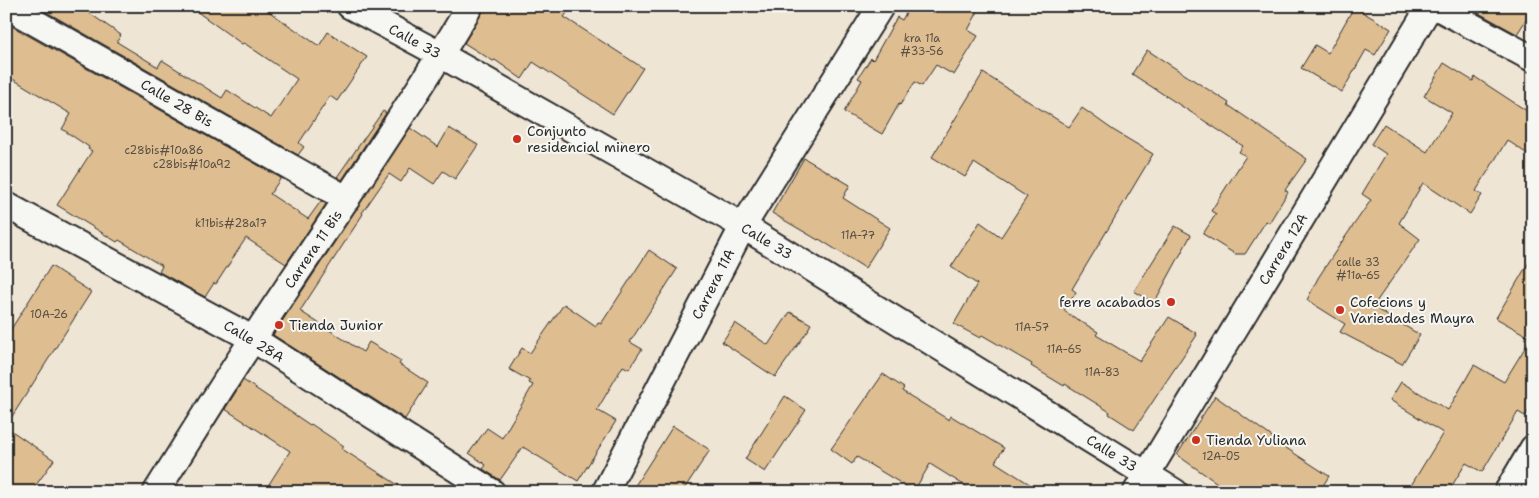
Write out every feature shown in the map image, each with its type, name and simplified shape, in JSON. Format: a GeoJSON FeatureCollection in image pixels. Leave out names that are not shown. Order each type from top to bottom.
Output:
{"type":"FeatureCollection","features":[{"type":"Feature","properties":{"kind":"street","name":"Calle 28 Bis"},"geometry":{"type":"LineString","coordinates":[[6,6],[347,199]]}},
{"type":"Feature","properties":{"kind":"street","name":"Calle 33"},"geometry":{"type":"LineString","coordinates":[[350,6],[441,55],[743,226],[1141,483],[1175,492]]}},
{"type":"Feature","properties":{"kind":"street","name":"Carrera 11 Bis"},"geometry":{"type":"LineString","coordinates":[[156,492],[253,339],[441,55],[470,6]]}},
{"type":"Feature","properties":{"kind":"street","name":"Carrera 11A"},"geometry":{"type":"LineString","coordinates":[[605,492],[743,226],[881,6]]}},
{"type":"Feature","properties":{"kind":"street","name":"Carrera 12A"},"geometry":{"type":"LineString","coordinates":[[1141,483],[1430,6]]}},
{"type":"Feature","properties":{"kind":"street"},"geometry":{"type":"LineString","coordinates":[[1435,6],[1533,59]]}},
{"type":"Feature","properties":{"kind":"street","name":"Calle 28A"},"geometry":{"type":"LineString","coordinates":[[6,205],[253,339],[492,492]]}},
{"type":"Feature","properties":{"kind":"street"},"geometry":{"type":"LineString","coordinates":[[1507,492],[1533,448]]}},
{"type":"Feature","properties":{"kind":"building"},"geometry":{"type":"Polygon","coordinates":[[[36,6],[79,6],[121,35],[117,42],[158,67],[162,60],[222,98],[227,90],[271,118],[297,79],[244,43],[242,44],[189,6],[261,6],[319,46],[328,32],[367,57],[337,101],[330,96],[299,143],[304,147],[298,155],[36,6]]]}},
{"type":"Feature","properties":{"kind":"building"},"geometry":{"type":"Polygon","coordinates":[[[484,6],[572,6],[564,17],[643,68],[613,114],[533,62],[522,79],[495,60],[493,61],[464,43],[482,13],[484,6]]]}},
{"type":"Feature","properties":{"kind":"building"},"geometry":{"type":"Polygon","coordinates":[[[910,6],[981,6],[968,30],[978,36],[954,75],[936,65],[922,86],[915,82],[899,104],[882,134],[844,112],[862,80],[858,78],[871,58],[873,60],[897,17],[902,20],[910,6]]]}},
{"type":"Feature","properties":{"kind":"building"},"geometry":{"type":"Polygon","coordinates":[[[1466,6],[1533,6],[1533,9],[1517,34],[1466,6]]]}},
{"type":"Feature","properties":{"kind":"building"},"geometry":{"type":"Polygon","coordinates":[[[1354,7],[1391,29],[1375,55],[1366,50],[1342,92],[1301,68],[1315,45],[1328,53],[1354,7]]]}},
{"type":"Feature","properties":{"kind":"building"},"geometry":{"type":"Polygon","coordinates":[[[6,23],[281,178],[270,194],[308,219],[321,201],[326,204],[286,264],[246,238],[216,284],[214,283],[205,297],[159,272],[162,266],[119,240],[117,242],[57,205],[92,151],[62,129],[71,114],[6,75],[6,23]]]}},
{"type":"Feature","properties":{"kind":"building"},"geometry":{"type":"Polygon","coordinates":[[[1147,50],[1229,103],[1228,105],[1307,159],[1285,190],[1288,192],[1269,223],[1266,221],[1245,254],[1235,254],[1203,234],[1216,214],[1211,211],[1246,156],[1239,152],[1243,146],[1132,74],[1147,50]]]}},
{"type":"Feature","properties":{"kind":"building"},"geometry":{"type":"Polygon","coordinates":[[[1444,63],[1473,81],[1475,77],[1533,115],[1533,158],[1507,140],[1476,191],[1482,195],[1470,214],[1423,183],[1399,223],[1420,239],[1374,305],[1379,308],[1378,310],[1420,335],[1402,364],[1340,332],[1345,324],[1307,300],[1318,278],[1371,200],[1362,194],[1386,154],[1371,144],[1384,124],[1427,152],[1452,113],[1424,96],[1444,63]]]}},
{"type":"Feature","properties":{"kind":"building"},"geometry":{"type":"Polygon","coordinates":[[[983,73],[1069,127],[1082,108],[1113,130],[1153,154],[1072,289],[1076,292],[1064,311],[1098,332],[1096,335],[1140,361],[1169,317],[1196,333],[1197,335],[1134,430],[1109,414],[1110,412],[1065,384],[1064,386],[1031,366],[1032,364],[982,335],[980,338],[954,324],[977,284],[951,267],[980,222],[1001,237],[1027,197],[974,163],[965,177],[932,157],[983,73]]]}},
{"type":"Feature","properties":{"kind":"building"},"geometry":{"type":"Polygon","coordinates":[[[383,111],[386,113],[342,180],[337,177],[383,111]]]}},
{"type":"Feature","properties":{"kind":"building"},"geometry":{"type":"Polygon","coordinates":[[[410,128],[438,147],[449,128],[478,145],[455,179],[443,171],[434,184],[410,168],[401,182],[389,174],[300,311],[363,352],[369,342],[401,361],[399,364],[428,383],[405,419],[273,335],[410,128]]]}},
{"type":"Feature","properties":{"kind":"building"},"geometry":{"type":"Polygon","coordinates":[[[804,158],[850,185],[843,198],[890,228],[865,268],[819,239],[772,213],[804,158]]]}},
{"type":"Feature","properties":{"kind":"building"},"geometry":{"type":"Polygon","coordinates":[[[1175,226],[1191,235],[1154,303],[1134,291],[1175,226]]]}},
{"type":"Feature","properties":{"kind":"building"},"geometry":{"type":"Polygon","coordinates":[[[649,250],[677,269],[630,342],[642,349],[629,369],[623,366],[597,410],[616,421],[578,481],[523,447],[500,480],[483,469],[486,465],[469,453],[487,428],[502,438],[533,385],[529,383],[530,381],[509,369],[522,348],[530,353],[564,304],[596,326],[598,322],[601,324],[649,250]]]}},
{"type":"Feature","properties":{"kind":"building"},"geometry":{"type":"Polygon","coordinates":[[[1533,255],[1533,404],[1525,416],[1518,412],[1482,472],[1466,463],[1448,492],[1407,492],[1443,433],[1390,400],[1401,382],[1448,410],[1474,365],[1504,382],[1531,338],[1496,318],[1533,255]]]}},
{"type":"Feature","properties":{"kind":"building"},"geometry":{"type":"Polygon","coordinates":[[[51,266],[91,292],[6,426],[6,337],[51,266]]]}},
{"type":"Feature","properties":{"kind":"building"},"geometry":{"type":"Polygon","coordinates":[[[790,312],[811,324],[775,377],[722,342],[735,323],[768,345],[790,312]]]}},
{"type":"Feature","properties":{"kind":"building"},"geometry":{"type":"Polygon","coordinates":[[[883,374],[904,388],[902,391],[949,420],[951,416],[1004,448],[995,462],[1042,492],[975,492],[930,464],[914,491],[857,457],[852,464],[831,449],[883,374]]]}},
{"type":"Feature","properties":{"kind":"building"},"geometry":{"type":"Polygon","coordinates":[[[243,380],[344,446],[342,449],[409,492],[264,492],[290,451],[225,409],[243,380]]]}},
{"type":"Feature","properties":{"kind":"building"},"geometry":{"type":"Polygon","coordinates":[[[785,396],[806,410],[765,472],[745,459],[785,396]]]}},
{"type":"Feature","properties":{"kind":"building"},"geometry":{"type":"Polygon","coordinates":[[[1215,396],[1274,440],[1329,476],[1319,492],[1230,492],[1177,455],[1215,396]]]}},
{"type":"Feature","properties":{"kind":"building"},"geometry":{"type":"Polygon","coordinates":[[[673,426],[710,450],[682,492],[631,492],[673,426]]]}},
{"type":"Feature","properties":{"kind":"building"},"geometry":{"type":"Polygon","coordinates":[[[6,427],[54,460],[31,492],[6,492],[6,427]]]}},
{"type":"Feature","properties":{"kind":"place","name":"Conjunto residencial minero"},"geometry":{"type":"Point","coordinates":[517,139]}},
{"type":"Feature","properties":{"kind":"place","name":"ferre acabados"},"geometry":{"type":"Point","coordinates":[1171,302]}},
{"type":"Feature","properties":{"kind":"place","name":"Cofecions y Variedades Mayra"},"geometry":{"type":"Point","coordinates":[1340,310]}},
{"type":"Feature","properties":{"kind":"place","name":"Tienda Junior"},"geometry":{"type":"Point","coordinates":[279,325]}},
{"type":"Feature","properties":{"kind":"place","name":"Tienda Yuliana"},"geometry":{"type":"Point","coordinates":[1196,440]}}]}
